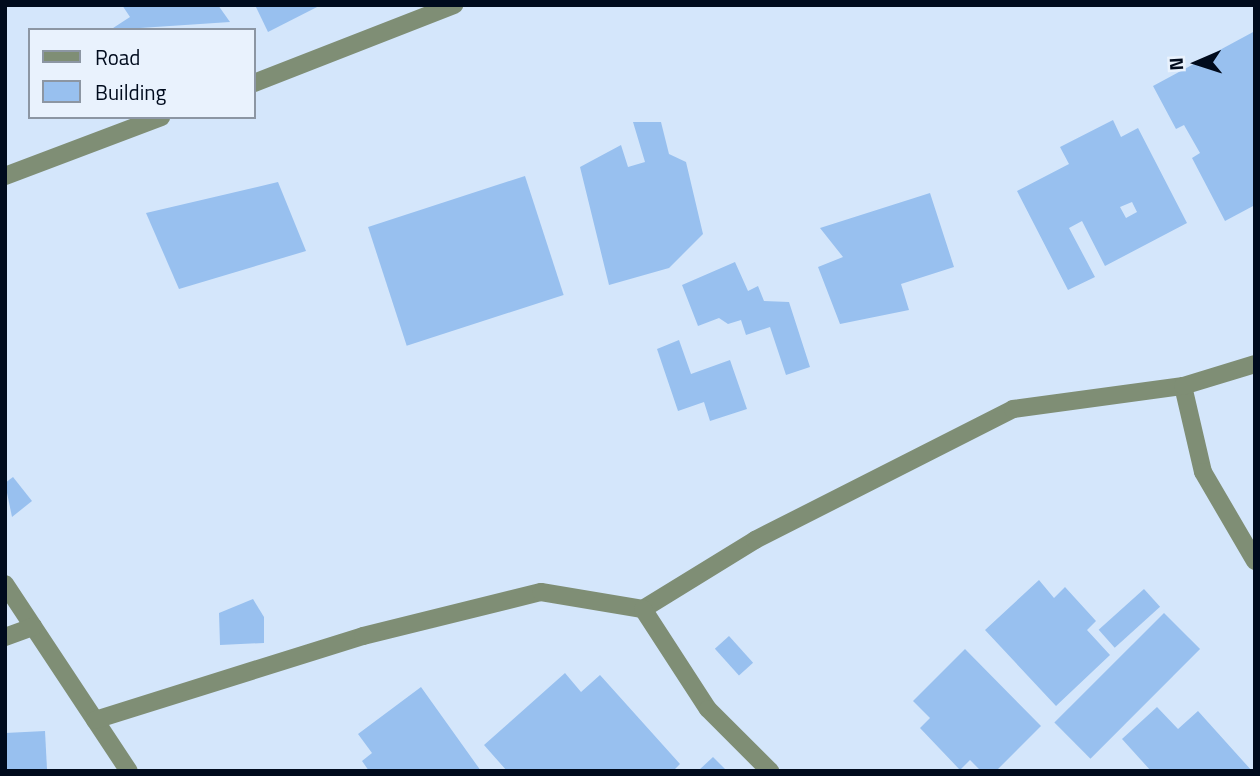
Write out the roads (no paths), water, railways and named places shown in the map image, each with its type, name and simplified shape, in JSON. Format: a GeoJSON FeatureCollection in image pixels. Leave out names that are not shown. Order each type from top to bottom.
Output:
{"type":"FeatureCollection","features":[{"type":"Feature","properties":{"kind":"street"},"geometry":{"type":"LineString","coordinates":[[256,82],[454,5]]}},
{"type":"Feature","properties":{"kind":"street"},"geometry":{"type":"LineString","coordinates":[[5,176],[157,119]]}},
{"type":"Feature","properties":{"kind":"street"},"geometry":{"type":"LineString","coordinates":[[95,720],[363,636],[541,592],[643,609],[755,540],[1013,409],[1183,386],[1255,364]]}},
{"type":"Feature","properties":{"kind":"street"},"geometry":{"type":"LineString","coordinates":[[1183,386],[1203,472],[1255,561]]}},
{"type":"Feature","properties":{"kind":"street"},"geometry":{"type":"LineString","coordinates":[[5,584],[129,771]]}},
{"type":"Feature","properties":{"kind":"street"},"geometry":{"type":"LineString","coordinates":[[643,609],[708,709],[770,771]]}},
{"type":"Feature","properties":{"kind":"street"},"geometry":{"type":"LineString","coordinates":[[5,637],[33,627]]}}]}
